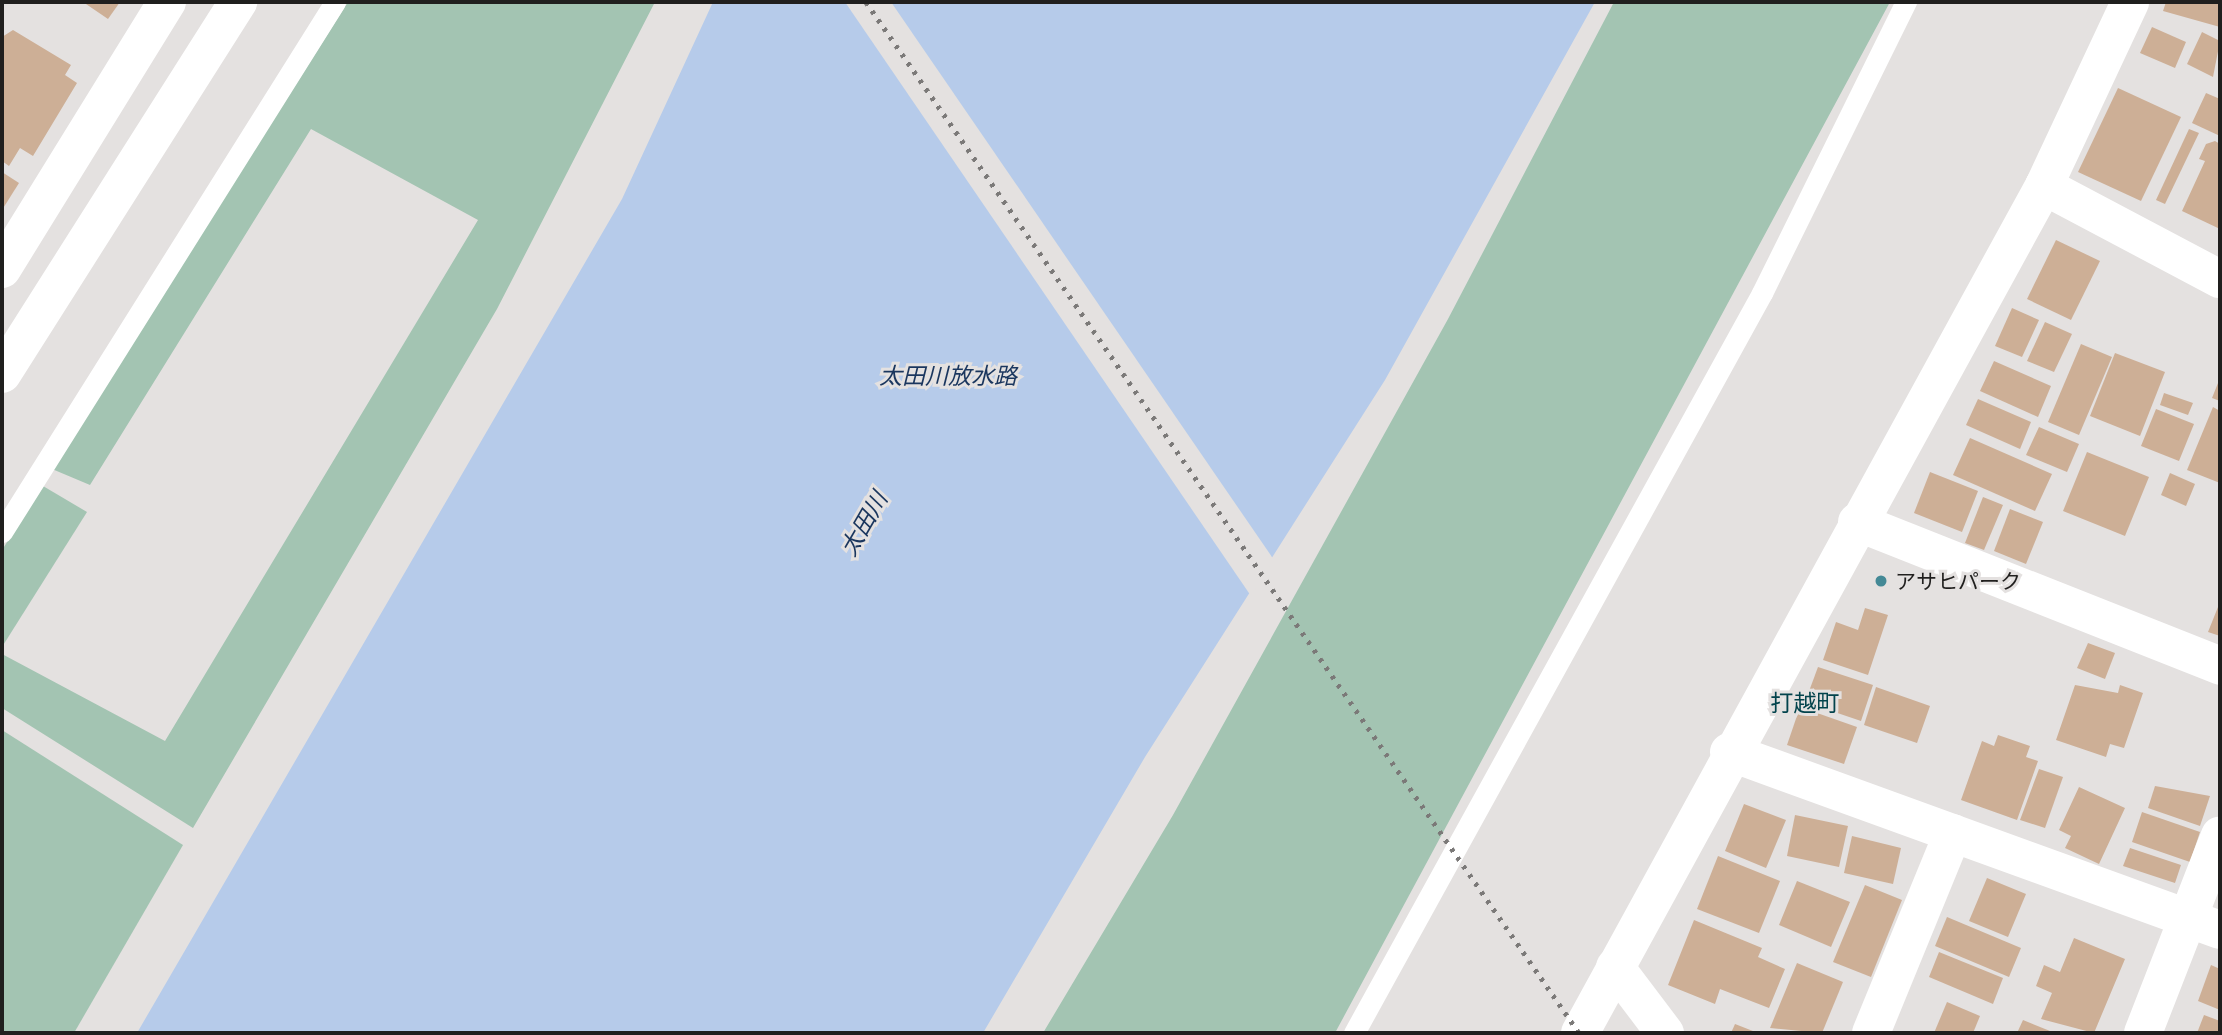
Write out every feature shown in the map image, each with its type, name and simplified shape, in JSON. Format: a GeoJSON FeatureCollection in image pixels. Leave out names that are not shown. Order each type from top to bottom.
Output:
{"type":"FeatureCollection","features":[{"type":"Feature","properties":{"kind":"street"},"geometry":{"type":"LineString","coordinates":[[2,269],[167,2]]}},
{"type":"Feature","properties":{"kind":"street"},"geometry":{"type":"LineString","coordinates":[[2,374],[238,2]]}},
{"type":"Feature","properties":{"kind":"street"},"geometry":{"type":"LineString","coordinates":[[1580,1033],[1728,752],[2044,186],[2130,2]]}},
{"type":"Feature","properties":{"kind":"street"},"geometry":{"type":"LineString","coordinates":[[2044,186],[2220,279]]}},
{"type":"Feature","properties":{"kind":"street"},"geometry":{"type":"LineString","coordinates":[[1857,522],[2220,666]]}},
{"type":"Feature","properties":{"kind":"street"},"geometry":{"type":"LineString","coordinates":[[1728,752],[2205,924]]}},
{"type":"Feature","properties":{"kind":"street"},"geometry":{"type":"LineString","coordinates":[[1871,1033],[1953,833]]}},
{"type":"Feature","properties":{"kind":"street"},"geometry":{"type":"LineString","coordinates":[[2143,1033],[2205,924],[2220,836]]}},
{"type":"Feature","properties":{"kind":"street"},"geometry":{"type":"LineString","coordinates":[[1615,967],[1665,1033]]}},
{"type":"Feature","properties":{"kind":"lane"},"geometry":{"type":"LineString","coordinates":[[2,532],[335,2]]}},
{"type":"Feature","properties":{"kind":"lane"},"geometry":{"type":"LineString","coordinates":[[1354,1033],[1762,293],[1906,2]]}},
{"type":"Feature","properties":{"kind":"green space"},"geometry":{"type":"Polygon","coordinates":[[[348,2],[655,2],[497,309],[193,828],[2,708],[2,654],[165,741],[478,220],[311,129],[90,485],[52,469],[348,2]]]}},
{"type":"Feature","properties":{"kind":"green space"},"geometry":{"type":"Polygon","coordinates":[[[1614,2],[1890,2],[1335,1033],[1043,1033],[1173,815],[1448,319],[1614,2]]]}},
{"type":"Feature","properties":{"kind":"green space"},"geometry":{"type":"Polygon","coordinates":[[[43,486],[87,512],[2,647],[2,550],[43,486]]]}},
{"type":"Feature","properties":{"kind":"green space"},"geometry":{"type":"Polygon","coordinates":[[[2,730],[183,845],[74,1033],[2,1033],[2,730]]]}},
{"type":"Feature","properties":{"kind":"water","name":"太田川放水路"},"geometry":{"type":"Polygon","coordinates":[[[713,2],[1595,2],[1385,380],[1145,757],[983,1033],[137,1033],[622,199],[713,2]]]}},
{"type":"Feature","properties":{"kind":"pier"},"geometry":{"type":"Polygon","coordinates":[[[845,2],[891,2],[1274,560],[1251,596],[845,2]]]}},
{"type":"Feature","properties":{"kind":"building"},"geometry":{"type":"Polygon","coordinates":[[[83,2],[120,2],[108,19],[83,2]]]}},
{"type":"Feature","properties":{"kind":"building"},"geometry":{"type":"Polygon","coordinates":[[[2166,2],[2220,2],[2220,27],[2163,11],[2166,2]]]}},
{"type":"Feature","properties":{"kind":"building"},"geometry":{"type":"Polygon","coordinates":[[[2152,27],[2186,42],[2175,68],[2140,53],[2152,27]]]}},
{"type":"Feature","properties":{"kind":"building"},"geometry":{"type":"Polygon","coordinates":[[[13,30],[71,65],[65,75],[77,83],[33,156],[20,148],[9,166],[2,161],[2,37],[13,30]]]}},
{"type":"Feature","properties":{"kind":"building"},"geometry":{"type":"Polygon","coordinates":[[[2202,32],[2220,41],[2213,77],[2187,64],[2202,32]]]}},
{"type":"Feature","properties":{"kind":"building"},"geometry":{"type":"Polygon","coordinates":[[[2118,88],[2181,117],[2141,201],[2078,172],[2118,88]]]}},
{"type":"Feature","properties":{"kind":"building"},"geometry":{"type":"Polygon","coordinates":[[[2206,93],[2220,99],[2220,136],[2192,123],[2206,93]]]}},
{"type":"Feature","properties":{"kind":"building"},"geometry":{"type":"Polygon","coordinates":[[[2189,129],[2199,133],[2165,204],[2156,200],[2189,129]]]}},
{"type":"Feature","properties":{"kind":"building"},"geometry":{"type":"Polygon","coordinates":[[[2215,141],[2220,144],[2220,229],[2182,211],[2205,161],[2199,159],[2206,144],[2215,141]]]}},
{"type":"Feature","properties":{"kind":"building"},"geometry":{"type":"Polygon","coordinates":[[[2,172],[19,183],[2,210],[2,172]]]}},
{"type":"Feature","properties":{"kind":"building"},"geometry":{"type":"Polygon","coordinates":[[[2056,240],[2100,261],[2071,320],[2027,299],[2056,240]]]}},
{"type":"Feature","properties":{"kind":"building"},"geometry":{"type":"Polygon","coordinates":[[[2012,308],[2039,320],[2022,357],[1995,346],[2012,308]]]}},
{"type":"Feature","properties":{"kind":"building"},"geometry":{"type":"Polygon","coordinates":[[[2045,322],[2072,334],[2054,372],[2027,361],[2045,322]]]}},
{"type":"Feature","properties":{"kind":"building"},"geometry":{"type":"Polygon","coordinates":[[[2081,344],[2112,357],[2079,435],[2048,422],[2081,344]]]}},
{"type":"Feature","properties":{"kind":"building"},"geometry":{"type":"Polygon","coordinates":[[[2115,353],[2165,372],[2140,436],[2090,416],[2115,353]]]}},
{"type":"Feature","properties":{"kind":"building"},"geometry":{"type":"Polygon","coordinates":[[[1994,361],[2051,386],[2038,417],[1980,391],[1994,361]]]}},
{"type":"Feature","properties":{"kind":"building"},"geometry":{"type":"Polygon","coordinates":[[[2220,378],[2220,401],[2212,398],[2220,378]]]}},
{"type":"Feature","properties":{"kind":"building"},"geometry":{"type":"Polygon","coordinates":[[[2164,393],[2193,403],[2188,415],[2160,405],[2164,393]]]}},
{"type":"Feature","properties":{"kind":"building"},"geometry":{"type":"Polygon","coordinates":[[[1978,399],[2031,422],[2020,449],[1966,425],[1978,399]]]}},
{"type":"Feature","properties":{"kind":"building"},"geometry":{"type":"Polygon","coordinates":[[[2213,407],[2220,411],[2220,483],[2187,470],[2213,407]]]}},
{"type":"Feature","properties":{"kind":"building"},"geometry":{"type":"Polygon","coordinates":[[[2156,409],[2194,424],[2179,461],[2141,446],[2156,409]]]}},
{"type":"Feature","properties":{"kind":"building"},"geometry":{"type":"Polygon","coordinates":[[[2039,427],[2079,444],[2067,472],[2026,455],[2039,427]]]}},
{"type":"Feature","properties":{"kind":"building"},"geometry":{"type":"Polygon","coordinates":[[[1970,438],[2052,474],[2035,511],[1953,475],[1970,438]]]}},
{"type":"Feature","properties":{"kind":"building"},"geometry":{"type":"Polygon","coordinates":[[[2087,452],[2149,477],[2125,536],[2063,511],[2087,452]]]}},
{"type":"Feature","properties":{"kind":"building"},"geometry":{"type":"Polygon","coordinates":[[[1930,472],[1978,491],[1962,532],[1914,513],[1930,472]]]}},
{"type":"Feature","properties":{"kind":"building"},"geometry":{"type":"Polygon","coordinates":[[[2170,473],[2195,484],[2186,506],[2161,495],[2170,473]]]}},
{"type":"Feature","properties":{"kind":"building"},"geometry":{"type":"Polygon","coordinates":[[[1983,497],[2003,505],[1984,550],[1965,543],[1983,497]]]}},
{"type":"Feature","properties":{"kind":"building"},"geometry":{"type":"Polygon","coordinates":[[[2010,509],[2043,522],[2026,564],[1994,551],[2010,509]]]}},
{"type":"Feature","properties":{"kind":"building"},"geometry":{"type":"Polygon","coordinates":[[[2220,602],[2220,636],[2208,632],[2220,602]]]}},
{"type":"Feature","properties":{"kind":"building"},"geometry":{"type":"Polygon","coordinates":[[[1865,608],[1888,615],[1868,675],[1823,660],[1836,622],[1858,630],[1865,608]]]}},
{"type":"Feature","properties":{"kind":"building"},"geometry":{"type":"Polygon","coordinates":[[[2088,643],[2115,653],[2105,679],[2077,668],[2088,643]]]}},
{"type":"Feature","properties":{"kind":"building"},"geometry":{"type":"Polygon","coordinates":[[[1818,667],[1873,685],[1861,721],[1805,702],[1818,667]]]}},
{"type":"Feature","properties":{"kind":"building"},"geometry":{"type":"Polygon","coordinates":[[[2075,685],[2118,693],[2120,685],[2143,693],[2124,748],[2110,744],[2106,757],[2056,740],[2075,685]]]}},
{"type":"Feature","properties":{"kind":"building"},"geometry":{"type":"Polygon","coordinates":[[[1876,687],[1930,706],[1917,743],[1864,725],[1876,687]]]}},
{"type":"Feature","properties":{"kind":"building"},"geometry":{"type":"Polygon","coordinates":[[[1800,707],[1857,727],[1844,764],[1787,745],[1800,707]]]}},
{"type":"Feature","properties":{"kind":"building"},"geometry":{"type":"Polygon","coordinates":[[[1998,735],[2030,746],[2026,757],[2038,761],[2017,820],[1961,800],[1982,741],[1994,746],[1998,735]]]}},
{"type":"Feature","properties":{"kind":"building"},"geometry":{"type":"Polygon","coordinates":[[[2039,769],[2063,777],[2045,828],[2020,820],[2039,769]]]}},
{"type":"Feature","properties":{"kind":"building"},"geometry":{"type":"Polygon","coordinates":[[[2155,786],[2210,796],[2200,826],[2148,808],[2155,786]]]}},
{"type":"Feature","properties":{"kind":"building"},"geometry":{"type":"Polygon","coordinates":[[[2079,787],[2125,808],[2099,864],[2065,848],[2071,836],[2059,830],[2079,787]]]}},
{"type":"Feature","properties":{"kind":"building"},"geometry":{"type":"Polygon","coordinates":[[[1744,804],[1786,820],[1766,868],[1725,851],[1744,804]]]}},
{"type":"Feature","properties":{"kind":"building"},"geometry":{"type":"Polygon","coordinates":[[[2142,812],[2200,832],[2190,862],[2132,842],[2142,812]]]}},
{"type":"Feature","properties":{"kind":"building"},"geometry":{"type":"Polygon","coordinates":[[[1795,815],[1848,826],[1839,867],[1787,856],[1795,815]]]}},
{"type":"Feature","properties":{"kind":"building"},"geometry":{"type":"Polygon","coordinates":[[[1852,836],[1901,848],[1893,884],[1844,873],[1852,836]]]}},
{"type":"Feature","properties":{"kind":"building"},"geometry":{"type":"Polygon","coordinates":[[[2130,848],[2181,865],[2175,883],[2123,866],[2130,848]]]}},
{"type":"Feature","properties":{"kind":"building"},"geometry":{"type":"Polygon","coordinates":[[[1718,856],[1780,881],[1759,933],[1697,909],[1718,856]]]}},
{"type":"Feature","properties":{"kind":"building"},"geometry":{"type":"Polygon","coordinates":[[[1987,878],[2026,894],[2008,937],[1969,921],[1987,878]]]}},
{"type":"Feature","properties":{"kind":"building"},"geometry":{"type":"Polygon","coordinates":[[[1797,881],[1850,902],[1831,947],[1779,925],[1797,881]]]}},
{"type":"Feature","properties":{"kind":"building"},"geometry":{"type":"Polygon","coordinates":[[[1865,885],[1902,900],[1871,977],[1833,962],[1865,885]]]}},
{"type":"Feature","properties":{"kind":"building"},"geometry":{"type":"Polygon","coordinates":[[[1947,917],[2021,948],[2009,977],[1935,946],[1947,917]]]}},
{"type":"Feature","properties":{"kind":"building"},"geometry":{"type":"Polygon","coordinates":[[[1694,920],[1762,948],[1758,957],[1785,969],[1769,1008],[1720,989],[1715,1004],[1668,985],[1694,920]]]}},
{"type":"Feature","properties":{"kind":"building"},"geometry":{"type":"Polygon","coordinates":[[[2074,938],[2125,959],[2094,1033],[2041,1019],[2052,993],[2036,986],[2044,965],[2060,972],[2074,938]]]}},
{"type":"Feature","properties":{"kind":"building"},"geometry":{"type":"Polygon","coordinates":[[[1939,952],[2003,978],[1993,1004],[1929,977],[1939,952]]]}},
{"type":"Feature","properties":{"kind":"building"},"geometry":{"type":"Polygon","coordinates":[[[1797,963],[1843,982],[1822,1033],[1770,1028],[1797,963]]]}},
{"type":"Feature","properties":{"kind":"building"},"geometry":{"type":"Polygon","coordinates":[[[2211,965],[2220,969],[2220,1010],[2198,1001],[2211,965]]]}},
{"type":"Feature","properties":{"kind":"building"},"geometry":{"type":"Polygon","coordinates":[[[1947,1002],[1980,1016],[1973,1033],[1934,1033],[1947,1002]]]}},
{"type":"Feature","properties":{"kind":"building"},"geometry":{"type":"Polygon","coordinates":[[[2204,1015],[2220,1021],[2220,1033],[2197,1033],[2204,1015]]]}},
{"type":"Feature","properties":{"kind":"building"},"geometry":{"type":"Polygon","coordinates":[[[2023,1020],[2055,1033],[2017,1033],[2023,1020]]]}},
{"type":"Feature","properties":{"kind":"building"},"geometry":{"type":"Polygon","coordinates":[[[1735,1024],[1758,1033],[1731,1033],[1735,1024]]]}},
{"type":"Feature","properties":{"kind":"railway"},"geometry":{"type":"LineString","coordinates":[[866,2],[1579,1033]]}},
{"type":"Feature","properties":{"kind":"place","name":"アサヒパーク"},"geometry":{"type":"Point","coordinates":[1881,581]}},
{"type":"Feature","properties":{"kind":"district","name":"打越町"},"geometry":{"type":"Point","coordinates":[1805,703]}},
{"type":"Feature","properties":{"kind":"water label","name":"太田川"},"geometry":{"type":"Point","coordinates":[864,524]}}]}
